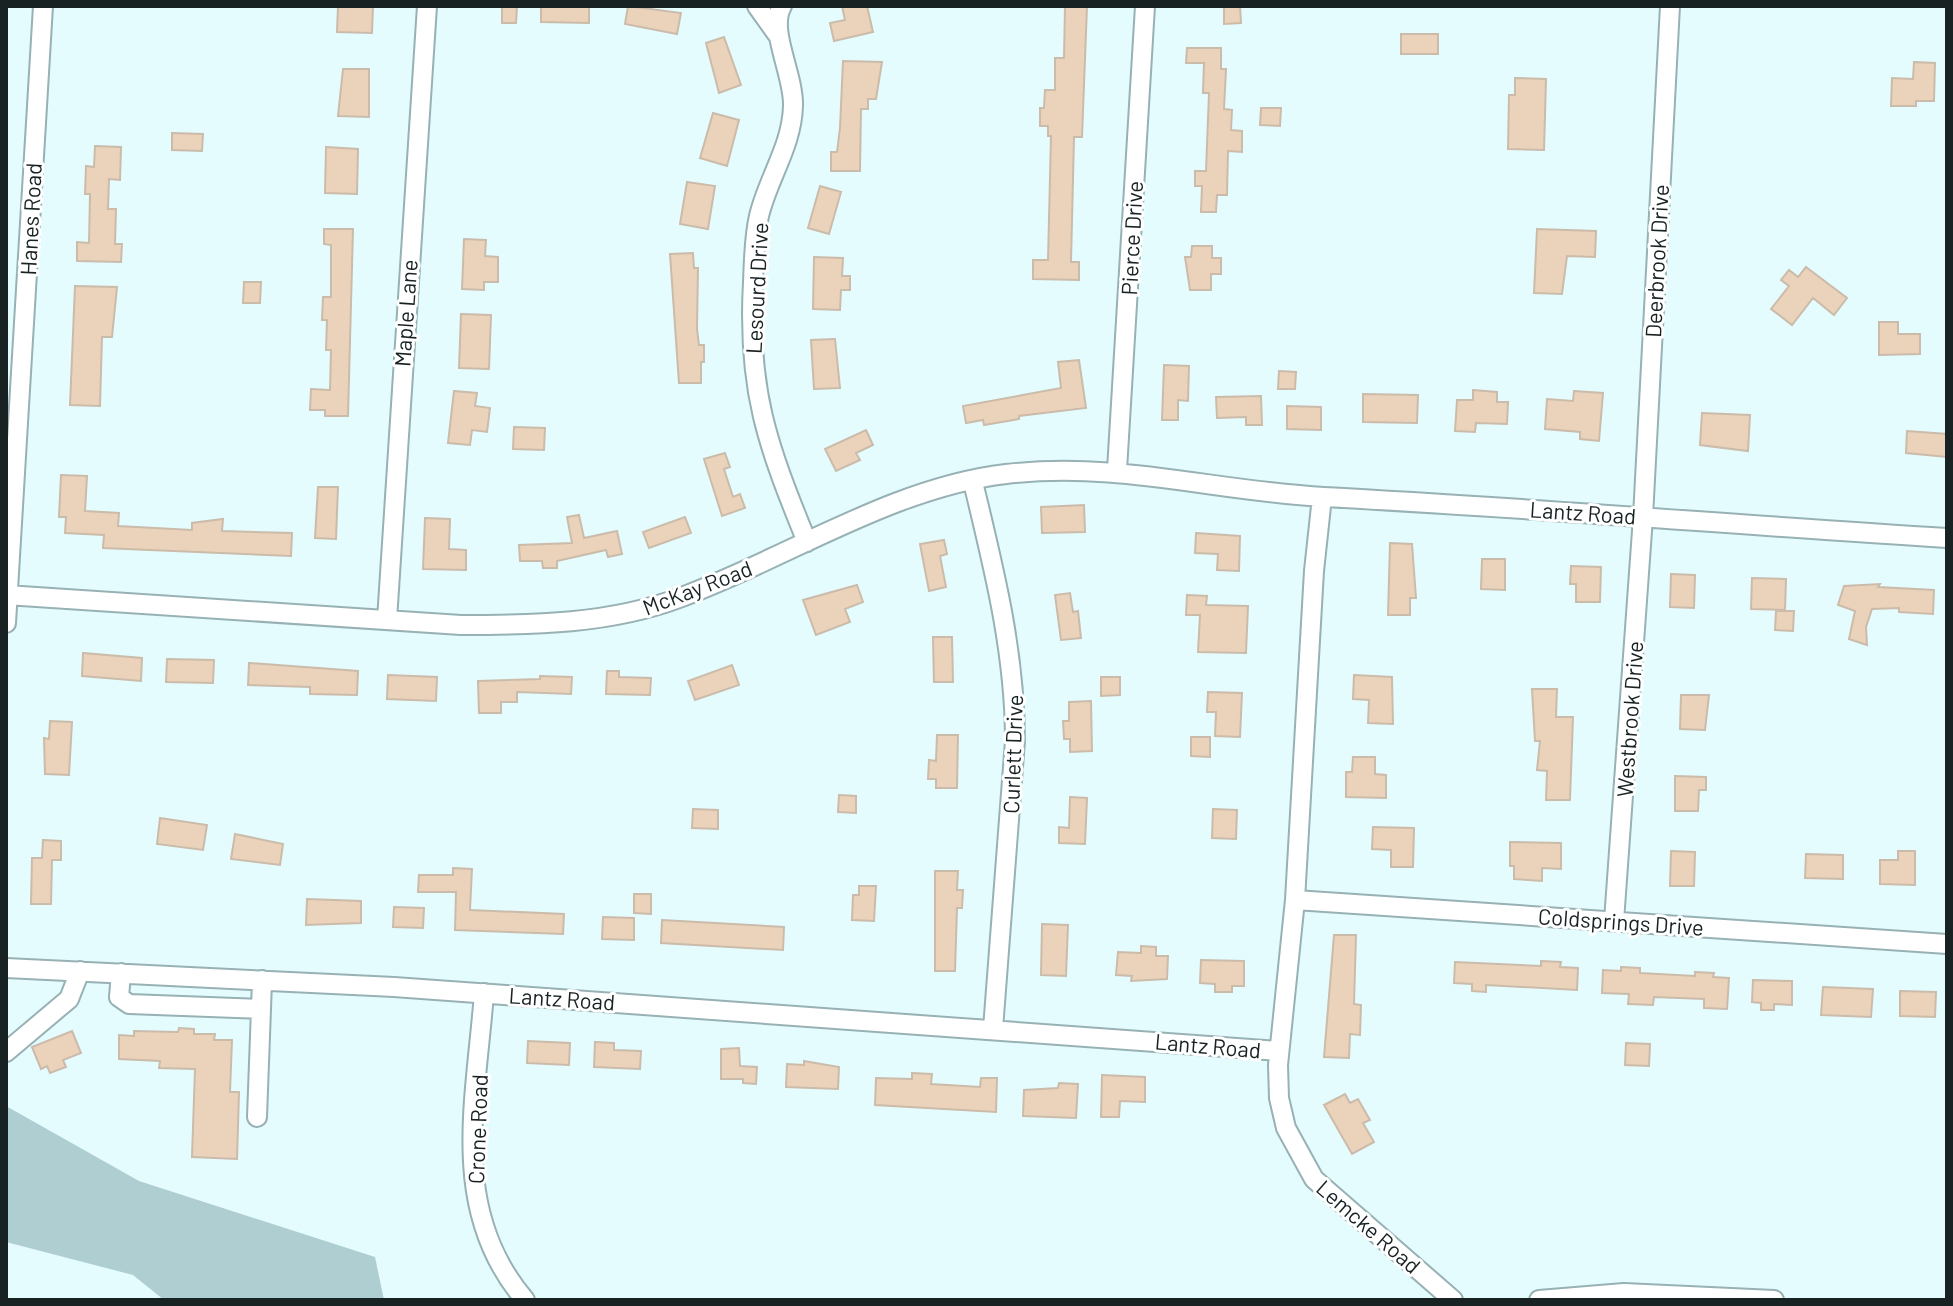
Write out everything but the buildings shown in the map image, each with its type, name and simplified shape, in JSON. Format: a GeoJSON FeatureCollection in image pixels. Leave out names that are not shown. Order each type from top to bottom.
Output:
{"type":"FeatureCollection","features":[{"type":"Feature","properties":{"kind":"street","name":"Hanes Road"},"geometry":{"type":"LineString","coordinates":[[6,623],[43,6]]}},
{"type":"Feature","properties":{"kind":"street","name":"Maple Lane"},"geometry":{"type":"LineString","coordinates":[[387,620],[427,6]]}},
{"type":"Feature","properties":{"kind":"street","name":"Lesourd Drive"},"geometry":{"type":"LineString","coordinates":[[757,6],[777,34],[790,72],[793,108],[787,143],[758,217],[751,343],[762,423],[807,542]]}},
{"type":"Feature","properties":{"kind":"street","name":"Lesourd Drive"},"geometry":{"type":"LineString","coordinates":[[777,34],[777,15],[782,6]]}},
{"type":"Feature","properties":{"kind":"street","name":"Pierce Drive"},"geometry":{"type":"LineString","coordinates":[[1117,470],[1145,6]]}},
{"type":"Feature","properties":{"kind":"street","name":"Deerbrook Drive"},"geometry":{"type":"LineString","coordinates":[[1643,517],[1670,6]]}},
{"type":"Feature","properties":{"kind":"street","name":"McKay Road"},"geometry":{"type":"LineString","coordinates":[[7,595],[387,620],[529,625],[589,620],[675,600],[895,504],[973,482],[1036,471],[1117,470],[1322,497]]}},
{"type":"Feature","properties":{"kind":"street","name":"Curlett Drive"},"geometry":{"type":"LineString","coordinates":[[973,482],[1006,622],[1015,696],[1015,741],[993,1029]]}},
{"type":"Feature","properties":{"kind":"street","name":"Lantz Road"},"geometry":{"type":"LineString","coordinates":[[6,968],[484,993],[1279,1051],[1295,900],[1314,571],[1322,497],[1947,538]]}},
{"type":"Feature","properties":{"kind":"street","name":"Westbrook Drive"},"geometry":{"type":"LineString","coordinates":[[1614,921],[1643,517]]}},
{"type":"Feature","properties":{"kind":"street","name":"Coldsprings Drive"},"geometry":{"type":"LineString","coordinates":[[1295,900],[1947,944]]}},
{"type":"Feature","properties":{"kind":"street"},"geometry":{"type":"LineString","coordinates":[[6,1052],[69,999],[80,971]]}},
{"type":"Feature","properties":{"kind":"street"},"geometry":{"type":"LineString","coordinates":[[121,973],[119,997],[129,1004],[261,1009]]}},
{"type":"Feature","properties":{"kind":"street"},"geometry":{"type":"LineString","coordinates":[[257,1117],[262,980]]}},
{"type":"Feature","properties":{"kind":"street","name":"Crone Road"},"geometry":{"type":"LineString","coordinates":[[484,993],[472,1147],[474,1191],[487,1243],[525,1300]]}},
{"type":"Feature","properties":{"kind":"street","name":"Lemcke Road"},"geometry":{"type":"LineString","coordinates":[[1279,1051],[1282,1115],[1297,1154],[1314,1179],[1453,1300]]}},
{"type":"Feature","properties":{"kind":"street"},"geometry":{"type":"LineString","coordinates":[[1539,1300],[1636,1293],[1774,1300]]}},
{"type":"Feature","properties":{"kind":"shaded area"},"geometry":{"type":"Polygon","coordinates":[[[6,1106],[139,1181],[375,1257],[384,1300],[164,1300],[133,1275],[6,1242],[6,1106]]]}}]}
